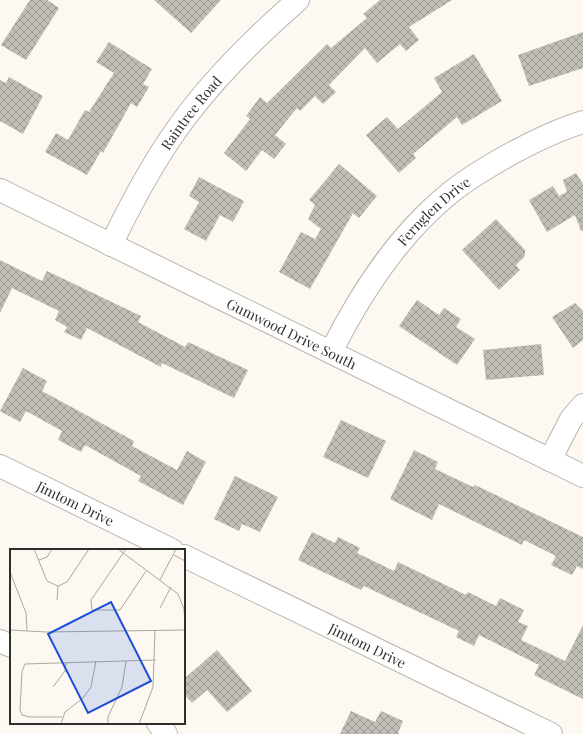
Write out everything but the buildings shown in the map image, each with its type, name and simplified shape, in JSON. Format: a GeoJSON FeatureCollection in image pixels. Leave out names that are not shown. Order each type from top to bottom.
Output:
{"type":"FeatureCollection","features":[{"type":"Feature","properties":{"kind":"street","name":"Raintree Road"},"geometry":{"type":"LineString","coordinates":[[111,245],[134,198],[165,147],[187,115],[234,60],[270,24],[298,0]]}},
{"type":"Feature","properties":{"kind":"street","name":"Fernglen Drive"},"geometry":{"type":"LineString","coordinates":[[331,352],[350,315],[370,283],[396,247],[427,213],[450,192],[514,151],[550,134],[583,122]]}},
{"type":"Feature","properties":{"kind":"street","name":"Gumwood Drive South"},"geometry":{"type":"LineString","coordinates":[[0,190],[583,476]]}},
{"type":"Feature","properties":{"kind":"street"},"geometry":{"type":"LineString","coordinates":[[550,460],[571,419],[583,405]]}},
{"type":"Feature","properties":{"kind":"street","name":"Jimtom Drive"},"geometry":{"type":"LineString","coordinates":[[0,466],[170,549]]}},
{"type":"Feature","properties":{"kind":"street","name":"Jimtom Drive"},"geometry":{"type":"LineString","coordinates":[[185,556],[551,734]]}},
{"type":"Feature","properties":{"kind":"street"},"geometry":{"type":"LineString","coordinates":[[0,641],[10,646]]}},
{"type":"Feature","properties":{"kind":"street"},"geometry":{"type":"LineString","coordinates":[[159,724],[166,734]]}}]}
